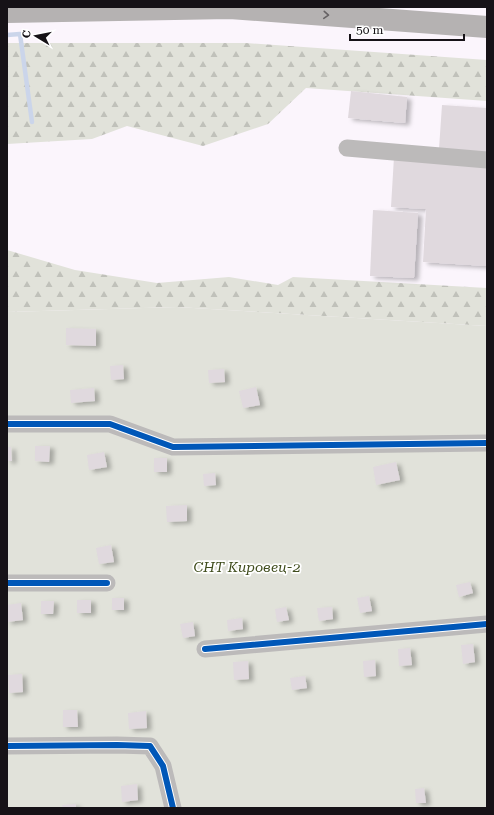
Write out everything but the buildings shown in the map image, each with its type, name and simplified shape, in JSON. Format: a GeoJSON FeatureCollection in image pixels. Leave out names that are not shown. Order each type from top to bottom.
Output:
{"type":"FeatureCollection","features":[{"type":"Feature","properties":{"kind":"main road"},"geometry":{"type":"LineString","coordinates":[[7,12],[230,8],[487,27]]}},
{"type":"Feature","properties":{"kind":"street"},"geometry":{"type":"LineString","coordinates":[[347,148],[487,160]]}},
{"type":"Feature","properties":{"kind":"street"},"geometry":{"type":"LineString","coordinates":[[7,424],[110,424],[173,447],[487,443]]}},
{"type":"Feature","properties":{"kind":"street"},"geometry":{"type":"LineString","coordinates":[[7,583],[107,583]]}},
{"type":"Feature","properties":{"kind":"street"},"geometry":{"type":"LineString","coordinates":[[205,649],[487,624]]}},
{"type":"Feature","properties":{"kind":"street"},"geometry":{"type":"LineString","coordinates":[[7,746],[150,746],[163,766],[173,808]]}},
{"type":"Feature","properties":{"kind":"green space"},"geometry":{"type":"Polygon","coordinates":[[[7,43],[246,43],[487,60],[487,101],[306,88],[268,124],[203,146],[127,126],[92,139],[7,144],[7,43]]]}},
{"type":"Feature","properties":{"kind":"green space"},"geometry":{"type":"Polygon","coordinates":[[[7,250],[75,270],[157,283],[229,277],[278,285],[293,277],[487,288],[487,326],[177,307],[7,312],[7,250]]]}},
{"type":"Feature","properties":{"kind":"green space","name":"СНТ Кировец-2"},"geometry":{"type":"Polygon","coordinates":[[[177,307],[487,326],[487,808],[7,808],[7,312],[177,307]]]}},
{"type":"Feature","properties":{"kind":"waterway"},"geometry":{"type":"LineString","coordinates":[[7,35],[20,34],[32,122]]}},
{"type":"Feature","properties":{"kind":"cycle path"},"geometry":{"type":"LineString","coordinates":[[7,424],[110,424],[173,447],[487,443]]}},
{"type":"Feature","properties":{"kind":"cycle path"},"geometry":{"type":"LineString","coordinates":[[7,583],[107,583]]}},
{"type":"Feature","properties":{"kind":"cycle path"},"geometry":{"type":"LineString","coordinates":[[205,649],[487,624]]}},
{"type":"Feature","properties":{"kind":"cycle path"},"geometry":{"type":"LineString","coordinates":[[7,746],[150,746],[163,766],[173,808]]}}]}
